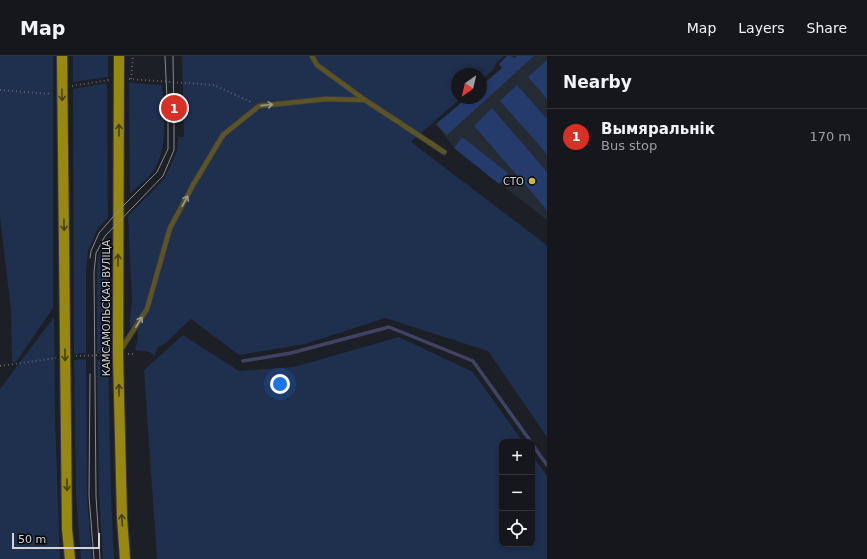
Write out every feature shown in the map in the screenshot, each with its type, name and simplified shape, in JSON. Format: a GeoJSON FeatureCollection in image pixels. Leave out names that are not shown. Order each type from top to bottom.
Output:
{"type":"FeatureCollection","features":[{"type":"Feature","properties":{"kind":"main road"},"geometry":{"type":"LineString","coordinates":[[62,56],[67,529],[70,559]]}},
{"type":"Feature","properties":{"kind":"main road","name":"КАМСАМОЛЬСКАЯ ВУЛІЦА"},"geometry":{"type":"LineString","coordinates":[[119,56],[118,355],[122,517],[125,559]]}},
{"type":"Feature","properties":{"kind":"lane"},"geometry":{"type":"LineString","coordinates":[[312,56],[317,64],[365,100],[444,152]]}},
{"type":"Feature","properties":{"kind":"lane"},"geometry":{"type":"LineString","coordinates":[[118,355],[147,309],[170,228],[193,185],[223,135],[259,106],[326,99],[365,100]]}},
{"type":"Feature","properties":{"kind":"path"},"geometry":{"type":"LineString","coordinates":[[132,79],[133,56]]}},
{"type":"Feature","properties":{"kind":"path"},"geometry":{"type":"LineString","coordinates":[[0,90],[52,94],[73,86],[107,80],[132,79],[214,85],[259,106]]}},
{"type":"Feature","properties":{"kind":"shaded area"},"geometry":{"type":"Polygon","coordinates":[[[0,56],[53,56],[53,308],[16,362],[12,362],[11,311],[0,217],[0,56]]]}},
{"type":"Feature","properties":{"kind":"shaded area"},"geometry":{"type":"Polygon","coordinates":[[[73,56],[108,56],[108,77],[73,82],[73,56]]]}},
{"type":"Feature","properties":{"kind":"shaded area"},"geometry":{"type":"Polygon","coordinates":[[[182,56],[504,56],[496,63],[494,69],[487,75],[487,68],[451,68],[451,104],[454,104],[411,142],[547,246],[547,437],[488,351],[385,318],[305,344],[239,355],[191,319],[166,343],[158,347],[154,356],[150,352],[135,350],[138,338],[137,324],[130,327],[132,300],[128,216],[165,178],[177,151],[178,137],[184,137],[182,56]]]}},
{"type":"Feature","properties":{"kind":"shaded area"},"geometry":{"type":"Polygon","coordinates":[[[507,56],[512,56],[514,58],[517,56],[547,56],[547,220],[454,148],[436,124],[460,104],[487,104],[487,81],[502,68],[499,64],[507,56]]]}},
{"type":"Feature","properties":{"kind":"shaded area"},"geometry":{"type":"Polygon","coordinates":[[[107,83],[108,217],[97,230],[88,251],[86,272],[86,353],[74,354],[73,89],[107,83]]]}},
{"type":"Feature","properties":{"kind":"shaded area"},"geometry":{"type":"Polygon","coordinates":[[[129,83],[162,85],[164,118],[164,140],[159,160],[152,173],[130,194],[129,83]]]}},
{"type":"Feature","properties":{"kind":"shaded area"},"geometry":{"type":"Polygon","coordinates":[[[108,237],[108,353],[97,353],[97,272],[99,254],[108,237]]]}},
{"type":"Feature","properties":{"kind":"shaded area"},"geometry":{"type":"Polygon","coordinates":[[[54,317],[55,416],[60,559],[0,559],[0,389],[54,317]]]}},
{"type":"Feature","properties":{"kind":"shaded area"},"geometry":{"type":"Polygon","coordinates":[[[183,335],[239,371],[294,367],[399,337],[473,372],[521,439],[499,439],[499,547],[535,547],[535,459],[547,476],[547,559],[157,559],[144,370],[183,335]]]}},
{"type":"Feature","properties":{"kind":"shaded area"},"geometry":{"type":"Polygon","coordinates":[[[86,359],[87,496],[92,559],[81,559],[76,497],[74,360],[86,359]]]}},
{"type":"Feature","properties":{"kind":"shaded area"},"geometry":{"type":"Polygon","coordinates":[[[108,359],[114,559],[103,559],[99,496],[97,360],[108,359]]]}},
{"type":"Feature","properties":{"kind":"building"},"geometry":{"type":"Polygon","coordinates":[[[507,56],[512,56],[514,58],[517,56],[534,56],[487,99],[487,81],[502,68],[499,64],[507,56]]]}},
{"type":"Feature","properties":{"kind":"building"},"geometry":{"type":"Polygon","coordinates":[[[547,60],[547,99],[528,77],[547,60]]]}},
{"type":"Feature","properties":{"kind":"building"},"geometry":{"type":"Polygon","coordinates":[[[517,85],[547,119],[547,154],[500,101],[517,85]]]}},
{"type":"Feature","properties":{"kind":"building"},"geometry":{"type":"Polygon","coordinates":[[[460,104],[481,104],[447,135],[436,124],[460,104]]]}},
{"type":"Feature","properties":{"kind":"building"},"geometry":{"type":"Polygon","coordinates":[[[492,108],[547,172],[547,210],[474,126],[492,108]]]}},
{"type":"Feature","properties":{"kind":"building"},"geometry":{"type":"Polygon","coordinates":[[[462,137],[508,173],[499,184],[454,148],[462,137]]]}},
{"type":"Feature","properties":{"kind":"waterway"},"geometry":{"type":"LineString","coordinates":[[243,361],[291,353],[389,327],[473,361],[529,439]]}},
{"type":"Feature","properties":{"kind":"waterway"},"geometry":{"type":"LineString","coordinates":[[535,448],[547,465]]}},
{"type":"Feature","properties":{"kind":"tram line"},"geometry":{"type":"LineString","coordinates":[[90,258],[91,251],[99,233],[119,210],[157,172],[168,149],[165,56]]}},
{"type":"Feature","properties":{"kind":"tram line"},"geometry":{"type":"LineString","coordinates":[[100,559],[96,496],[94,272],[96,253],[105,236],[163,176],[174,150],[173,56]]}},
{"type":"Feature","properties":{"kind":"tram line"},"geometry":{"type":"LineString","coordinates":[[90,374],[89,496],[94,559]]}},
{"type":"Feature","properties":{"kind":"place","name":"Вымяральнік"},"geometry":{"type":"Point","coordinates":[174,108]}},
{"type":"Feature","properties":{"kind":"place","name":"СТО"},"geometry":{"type":"Point","coordinates":[532,181]}}]}
